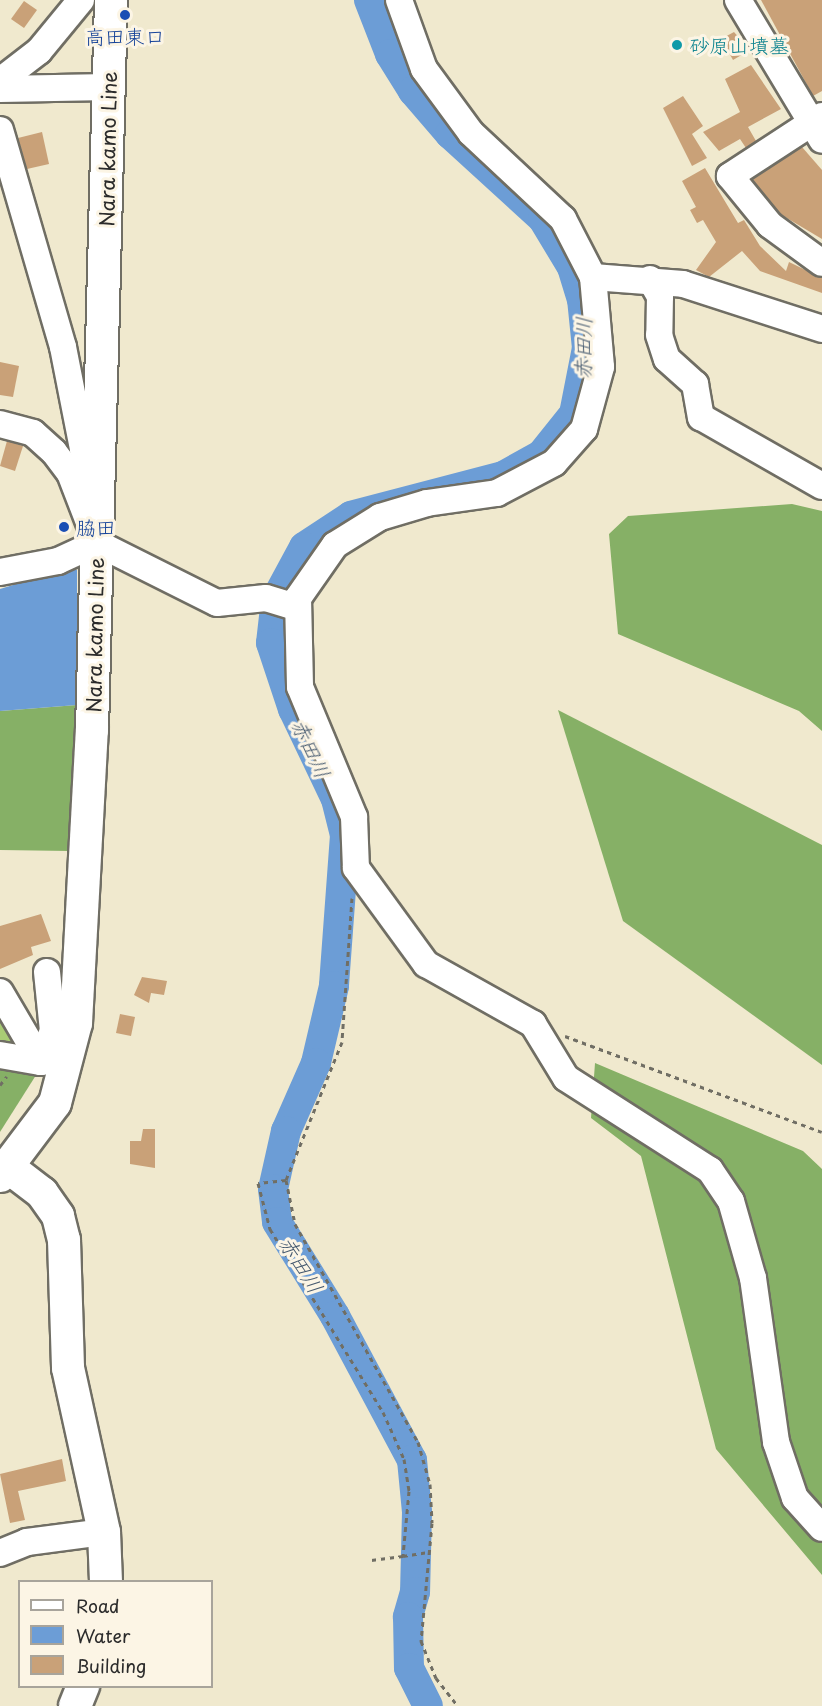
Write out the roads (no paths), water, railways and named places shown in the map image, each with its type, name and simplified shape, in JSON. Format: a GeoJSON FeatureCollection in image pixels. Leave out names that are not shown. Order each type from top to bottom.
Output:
{"type":"FeatureCollection","features":[{"type":"Feature","properties":{"kind":"main road","name":"Nara kamo Line"},"geometry":{"type":"LineString","coordinates":[[4,1172],[55,1103],[65,1027],[97,543],[97,473],[111,0]]}},
{"type":"Feature","properties":{"kind":"main road"},"geometry":{"type":"LineString","coordinates":[[4,1172],[42,1193],[58,1216],[64,1240],[68,1368],[104,1532],[106,1580]]}},
{"type":"Feature","properties":{"kind":"main road"},"geometry":{"type":"LineString","coordinates":[[75,1706],[82,1688]]}},
{"type":"Feature","properties":{"kind":"street"},"geometry":{"type":"LineString","coordinates":[[0,81],[39,51],[81,0]]}},
{"type":"Feature","properties":{"kind":"street"},"geometry":{"type":"LineString","coordinates":[[399,0],[424,69],[471,133],[563,219],[593,278],[600,367],[590,415],[574,443],[516,486],[405,508],[361,526],[312,572],[296,607],[300,687],[330,747],[354,817],[356,868],[426,964],[533,1024],[566,1078],[710,1170],[731,1201],[753,1278],[776,1442],[795,1498],[822,1528]]}},
{"type":"Feature","properties":{"kind":"street"},"geometry":{"type":"LineString","coordinates":[[738,0],[818,127],[730,176],[770,225],[822,263]]}},
{"type":"Feature","properties":{"kind":"street"},"geometry":{"type":"LineString","coordinates":[[0,89],[109,87]]}},
{"type":"Feature","properties":{"kind":"street"},"geometry":{"type":"LineString","coordinates":[[0,130],[63,347],[83,449],[97,473]]}},
{"type":"Feature","properties":{"kind":"street"},"geometry":{"type":"LineString","coordinates":[[593,278],[650,279],[683,284],[822,329]]}},
{"type":"Feature","properties":{"kind":"street"},"geometry":{"type":"LineString","coordinates":[[650,279],[660,296],[659,334],[668,359],[695,384],[701,417],[822,486]]}},
{"type":"Feature","properties":{"kind":"street"},"geometry":{"type":"LineString","coordinates":[[0,424],[33,433],[54,452],[70,473],[97,543],[217,603],[270,600],[296,607]]}},
{"type":"Feature","properties":{"kind":"street"},"geometry":{"type":"LineString","coordinates":[[0,572],[58,561],[97,543]]}},
{"type":"Feature","properties":{"kind":"street"},"geometry":{"type":"LineString","coordinates":[[41,1062],[65,1027],[47,972]]}},
{"type":"Feature","properties":{"kind":"street"},"geometry":{"type":"LineString","coordinates":[[0,992],[41,1062]]}},
{"type":"Feature","properties":{"kind":"street"},"geometry":{"type":"LineString","coordinates":[[0,1055],[41,1062]]}},
{"type":"Feature","properties":{"kind":"street"},"geometry":{"type":"LineString","coordinates":[[0,1552],[27,1542],[104,1532]]}},
{"type":"Feature","properties":{"kind":"water"},"geometry":{"type":"Polygon","coordinates":[[[70,566],[77,570],[77,705],[0,711],[0,589],[23,582],[24,575],[70,566]]]}},
{"type":"Feature","properties":{"kind":"waterway","name":"赤田川"},"geometry":{"type":"LineString","coordinates":[[369,0],[390,54],[413,91],[450,134],[543,219],[572,267],[582,299],[587,348],[574,414],[541,455],[503,476],[351,516],[304,547],[276,599],[271,643],[293,709],[336,799],[345,835],[334,986],[316,1063],[286,1131],[273,1189],[277,1222],[335,1316],[412,1460],[417,1512],[415,1592],[408,1617],[409,1668],[428,1706]]}},
{"type":"Feature","properties":{"kind":"place","name":"高田東口"},"geometry":{"type":"Point","coordinates":[125,15]}},
{"type":"Feature","properties":{"kind":"place","name":"砂原山墳墓"},"geometry":{"type":"Point","coordinates":[677,45]}},
{"type":"Feature","properties":{"kind":"place","name":"脇田"},"geometry":{"type":"Point","coordinates":[64,527]}}]}
